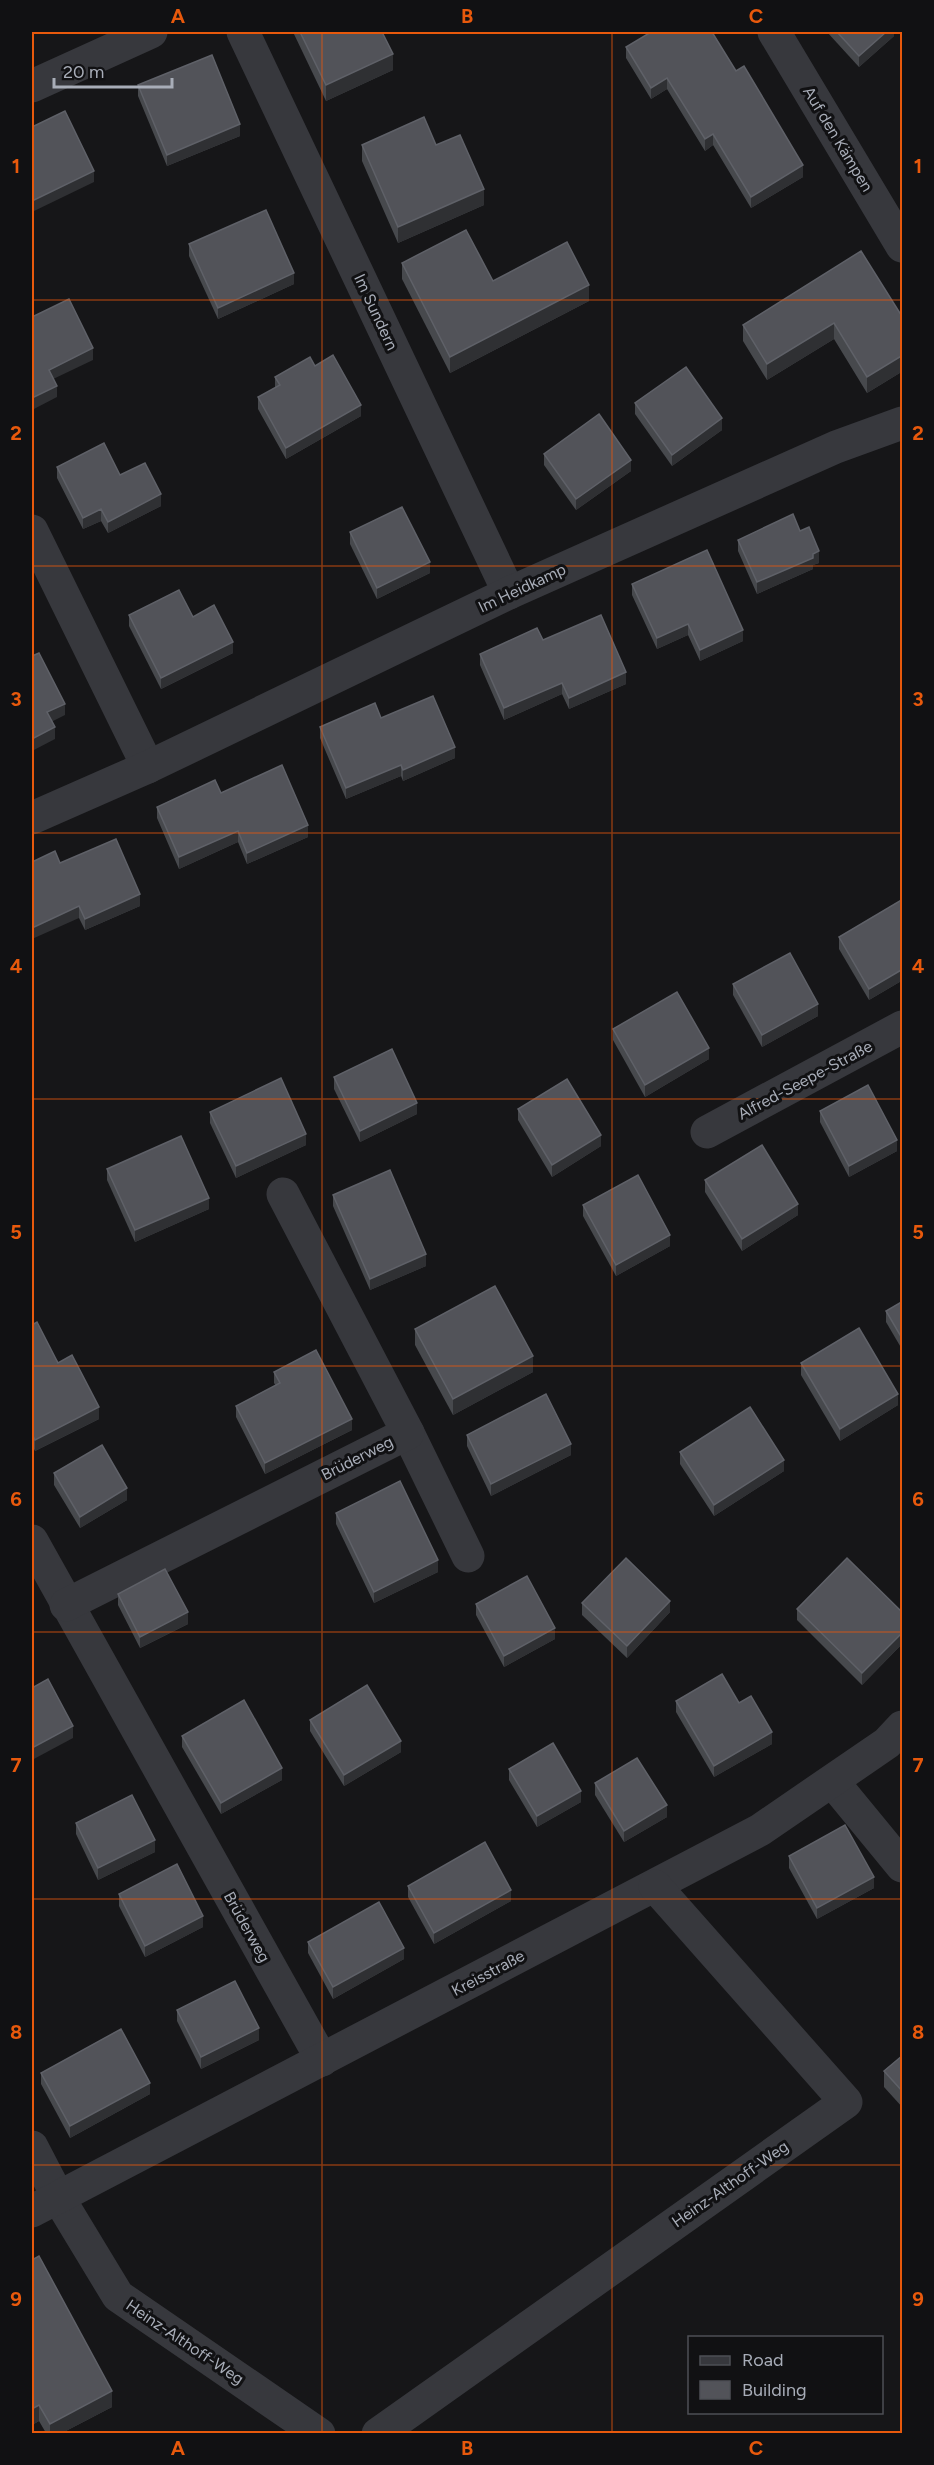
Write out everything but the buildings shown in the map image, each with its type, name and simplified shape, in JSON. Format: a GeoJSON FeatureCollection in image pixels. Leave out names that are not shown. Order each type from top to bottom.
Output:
{"type":"FeatureCollection","features":[{"type":"Feature","properties":{"kind":"street"},"geometry":{"type":"LineString","coordinates":[[32,86],[151,32]]}},
{"type":"Feature","properties":{"kind":"street","name":"Im Sundern"},"geometry":{"type":"LineString","coordinates":[[243,32],[509,593]]}},
{"type":"Feature","properties":{"kind":"street","name":"Auf den Kämpen"},"geometry":{"type":"LineString","coordinates":[[774,32],[903,246]]}},
{"type":"Feature","properties":{"kind":"street","name":"Im Heidkamp"},"geometry":{"type":"LineString","coordinates":[[32,818],[148,767],[509,593],[836,447],[903,423]]}},
{"type":"Feature","properties":{"kind":"street"},"geometry":{"type":"LineString","coordinates":[[32,531],[148,767]]}},
{"type":"Feature","properties":{"kind":"street","name":"Alfred-Seepe-Straße"},"geometry":{"type":"LineString","coordinates":[[707,1132],[903,1027]]}},
{"type":"Feature","properties":{"kind":"street","name":"Brüderweg"},"geometry":{"type":"LineString","coordinates":[[66,1605],[408,1433],[283,1194]]}},
{"type":"Feature","properties":{"kind":"street"},"geometry":{"type":"LineString","coordinates":[[408,1433],[468,1556]]}},
{"type":"Feature","properties":{"kind":"street","name":"Brüderweg"},"geometry":{"type":"LineString","coordinates":[[32,1541],[322,2060]]}},
{"type":"Feature","properties":{"kind":"street","name":"Kreisstraße"},"geometry":{"type":"LineString","coordinates":[[45,2204],[760,1830],[833,1782],[887,1743],[903,1727]]}},
{"type":"Feature","properties":{"kind":"street"},"geometry":{"type":"LineString","coordinates":[[833,1782],[903,1866]]}},
{"type":"Feature","properties":{"kind":"street","name":"Heinz-Althoff-Weg"},"geometry":{"type":"LineString","coordinates":[[378,2433],[846,2102],[655,1886]]}},
{"type":"Feature","properties":{"kind":"street"},"geometry":{"type":"LineString","coordinates":[[32,2147],[45,2204]]}},
{"type":"Feature","properties":{"kind":"street","name":"Heinz-Althoff-Weg"},"geometry":{"type":"LineString","coordinates":[[45,2204],[118,2296],[319,2433]]}}]}
